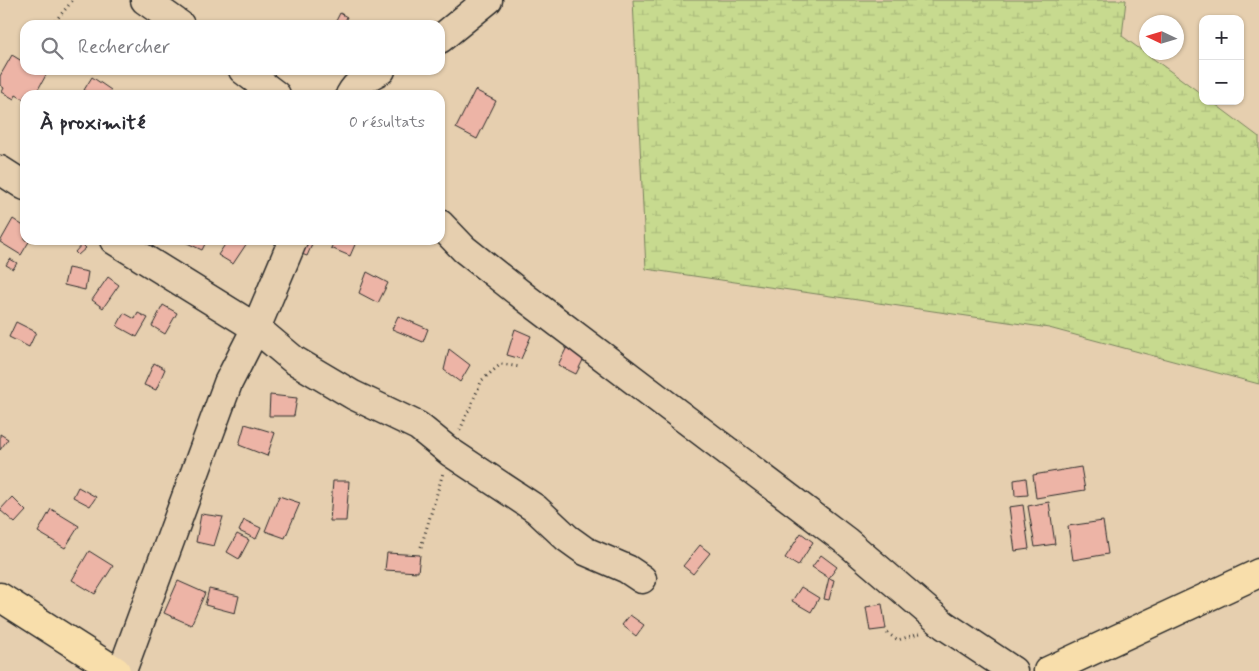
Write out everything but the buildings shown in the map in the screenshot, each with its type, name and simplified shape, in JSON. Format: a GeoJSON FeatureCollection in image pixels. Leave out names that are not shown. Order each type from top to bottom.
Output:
{"type":"FeatureCollection","features":[{"type":"Feature","properties":{"kind":"main road"},"geometry":{"type":"LineString","coordinates":[[1048,671],[1259,573]]}},
{"type":"Feature","properties":{"kind":"main road"},"geometry":{"type":"LineString","coordinates":[[0,597],[116,671]]}},
{"type":"Feature","properties":{"kind":"street"},"geometry":{"type":"LineString","coordinates":[[145,0],[173,20]]}},
{"type":"Feature","properties":{"kind":"street"},"geometry":{"type":"LineString","coordinates":[[445,35],[488,0]]}},
{"type":"Feature","properties":{"kind":"street"},"geometry":{"type":"LineString","coordinates":[[249,75],[269,90]]}},
{"type":"Feature","properties":{"kind":"street"},"geometry":{"type":"LineString","coordinates":[[353,90],[372,75]]}},
{"type":"Feature","properties":{"kind":"street"},"geometry":{"type":"LineString","coordinates":[[0,170],[20,183]]}},
{"type":"Feature","properties":{"kind":"street"},"geometry":{"type":"LineString","coordinates":[[445,229],[464,250],[527,299],[846,541],[944,625],[1013,671]]}},
{"type":"Feature","properties":{"kind":"street"},"geometry":{"type":"LineString","coordinates":[[122,245],[256,328],[294,360],[353,395],[418,426],[450,452],[536,509],[567,538],[585,551],[627,569],[642,579]]}},
{"type":"Feature","properties":{"kind":"street"},"geometry":{"type":"LineString","coordinates":[[122,671],[228,383],[256,328],[291,245]]}},
{"type":"Feature","properties":{"kind":"path"},"geometry":{"type":"LineString","coordinates":[[56,20],[73,0]]}},
{"type":"Feature","properties":{"kind":"path"},"geometry":{"type":"LineString","coordinates":[[421,547],[450,452],[482,380],[501,364],[520,367]]}},
{"type":"Feature","properties":{"kind":"green space"},"geometry":{"type":"Polygon","coordinates":[[[633,0],[1126,0],[1122,36],[1139,48],[1139,60],[1155,60],[1199,92],[1199,105],[1216,105],[1259,137],[1259,384],[1049,328],[646,269],[633,0]]]}}]}
